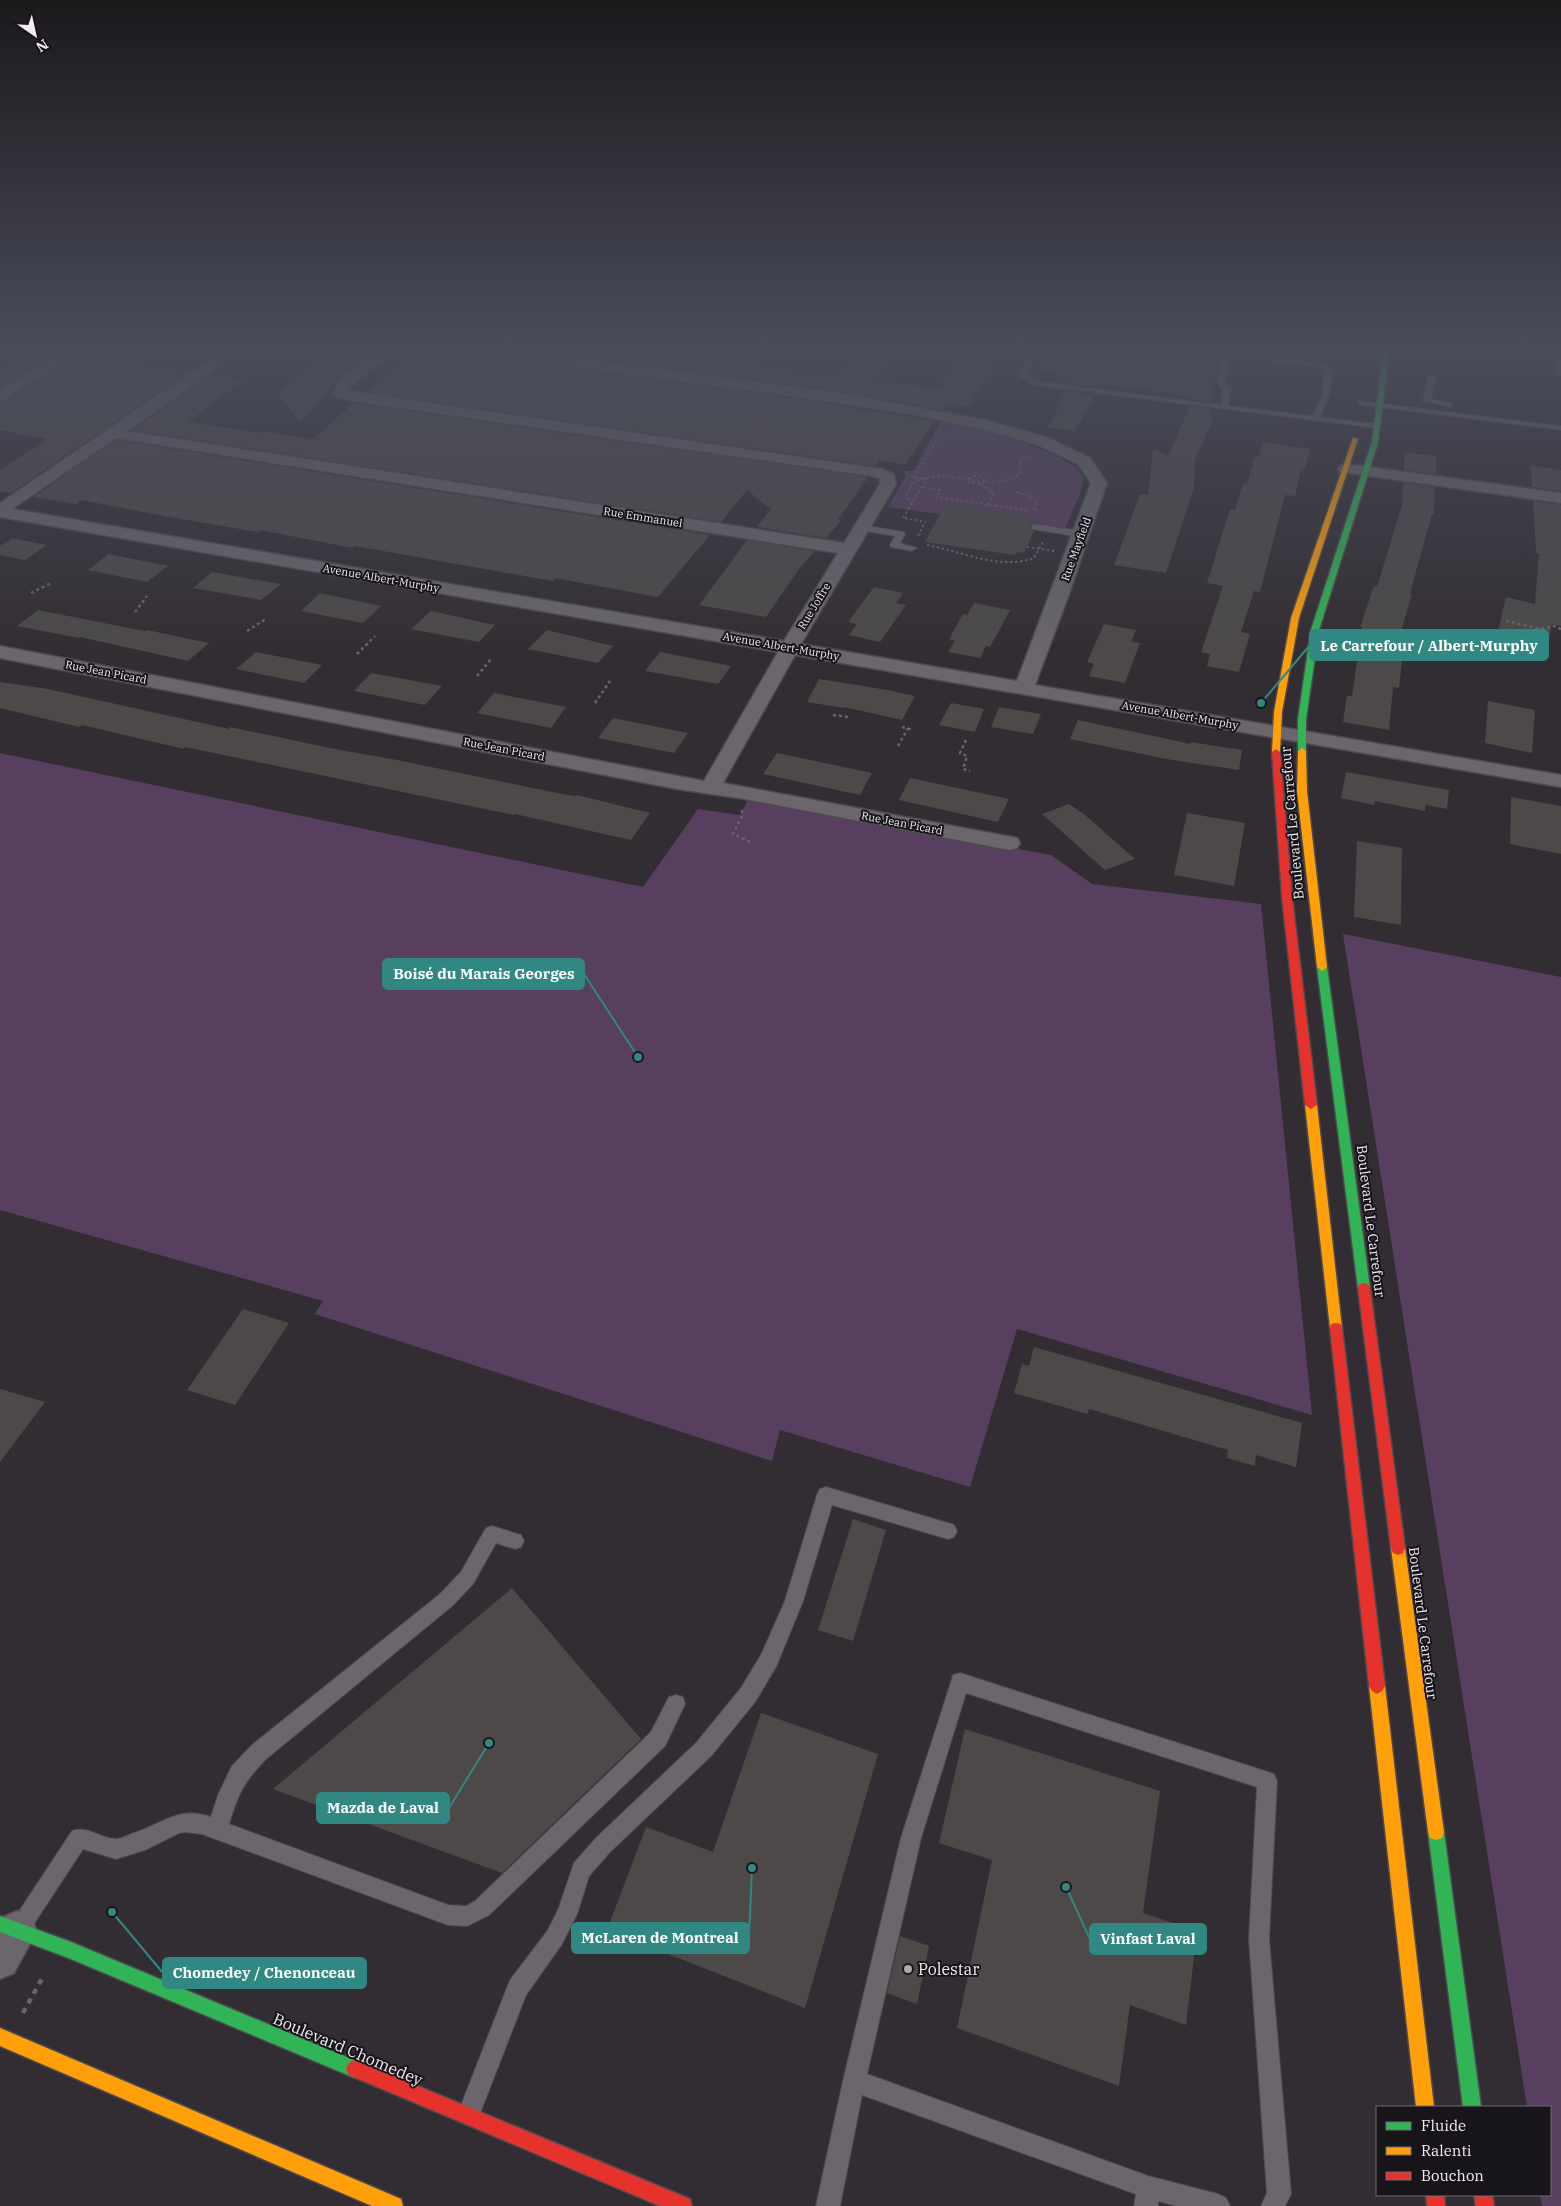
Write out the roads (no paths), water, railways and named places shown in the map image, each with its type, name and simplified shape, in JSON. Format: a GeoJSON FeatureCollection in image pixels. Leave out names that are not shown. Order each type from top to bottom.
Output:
{"type":"FeatureCollection","features":[{"type":"Feature","properties":{"kind":"street"},"geometry":{"type":"LineString","coordinates":[[0,511],[89,449]]}},
{"type":"Feature","properties":{"kind":"street","name":"Rue Emmanuel"},"geometry":{"type":"LineString","coordinates":[[213,449],[848,549]]}},
{"type":"Feature","properties":{"kind":"street","name":"Rue Joffre"},"geometry":{"type":"LineString","coordinates":[[710,788],[848,549],[888,484],[896,476],[715,449]]}},
{"type":"Feature","properties":{"kind":"street","name":"Rue Mayfield"},"geometry":{"type":"LineString","coordinates":[[1024,688],[1098,488],[1098,474],[1091,466],[1080,458],[1058,449]]}},
{"type":"Feature","properties":{"kind":"street","name":"Boulevard Le Carrefour"},"geometry":{"type":"LineString","coordinates":[[1351,449],[1295,618],[1284,671],[1277,731],[1277,784],[1287,897],[1330,1269],[1420,1878],[1472,2106]]}},
{"type":"Feature","properties":{"kind":"street","name":"Boulevard Le Carrefour"},"geometry":{"type":"LineString","coordinates":[[1371,449],[1315,630],[1300,735],[1305,831],[1362,1272],[1420,1878],[1425,2106]]}},
{"type":"Feature","properties":{"kind":"street"},"geometry":{"type":"LineString","coordinates":[[1346,469],[1561,498]]}},
{"type":"Feature","properties":{"kind":"street","name":"Avenue Albert-Murphy"},"geometry":{"type":"LineString","coordinates":[[0,511],[1561,781]]}},
{"type":"Feature","properties":{"kind":"street","name":"Rue Jean Picard"},"geometry":{"type":"LineString","coordinates":[[0,652],[668,782],[710,788],[1008,843]]}},
{"type":"Feature","properties":{"kind":"street","name":"Boulevard Chomedey"},"geometry":{"type":"LineString","coordinates":[[6,1938],[60,1947],[683,2206]]}},
{"type":"Feature","properties":{"kind":"street"},"geometry":{"type":"LineString","coordinates":[[3,2039],[394,2206]]}},
{"type":"Feature","properties":{"kind":"lane"},"geometry":{"type":"LineString","coordinates":[[861,528],[900,534],[894,545],[913,546]]}},
{"type":"Feature","properties":{"kind":"lane"},"geometry":{"type":"LineString","coordinates":[[1036,528],[1081,534]]}},
{"type":"Feature","properties":{"kind":"lane"},"geometry":{"type":"LineString","coordinates":[[1330,1269],[1362,1272]]}},
{"type":"Feature","properties":{"kind":"lane"},"geometry":{"type":"LineString","coordinates":[[468,2117],[518,1988],[555,1936],[567,1914],[581,1870],[603,1845],[704,1749],[748,1695],[769,1660],[794,1601],[826,1495],[948,1531]]}},
{"type":"Feature","properties":{"kind":"lane"},"geometry":{"type":"LineString","coordinates":[[217,1830],[228,1795],[239,1773],[259,1752],[446,1600],[467,1578],[492,1534],[515,1541]]}},
{"type":"Feature","properties":{"kind":"lane"},"geometry":{"type":"LineString","coordinates":[[828,2206],[854,2081],[911,1838],[960,1682],[1267,1781],[1260,1939],[1279,2194],[1273,2206]]}},
{"type":"Feature","properties":{"kind":"lane"},"geometry":{"type":"LineString","coordinates":[[6,1938],[79,1838],[116,1849],[145,1840],[177,1824],[186,1822],[202,1824],[448,1915],[468,1916],[482,1908],[652,1746],[658,1739],[676,1704]]}},
{"type":"Feature","properties":{"kind":"lane"},"geometry":{"type":"LineString","coordinates":[[854,2081],[1147,2197],[1218,2206]]}},
{"type":"Feature","properties":{"kind":"place","name":"Le Carrefour / Albert-Murphy"},"geometry":{"type":"Point","coordinates":[1261,703]}},
{"type":"Feature","properties":{"kind":"place","name":"Boisé du Marais Georges"},"geometry":{"type":"Point","coordinates":[638,1057]}},
{"type":"Feature","properties":{"kind":"place","name":"Mazda de Laval"},"geometry":{"type":"Point","coordinates":[489,1743]}},
{"type":"Feature","properties":{"kind":"place","name":"McLaren de Montreal"},"geometry":{"type":"Point","coordinates":[752,1868]}},
{"type":"Feature","properties":{"kind":"place","name":"Vinfast Laval"},"geometry":{"type":"Point","coordinates":[1066,1887]}},
{"type":"Feature","properties":{"kind":"place","name":"Chomedey / Chenonceau"},"geometry":{"type":"Point","coordinates":[112,1912]}},
{"type":"Feature","properties":{"kind":"place","name":"Polestar"},"geometry":{"type":"Point","coordinates":[908,1969]}}]}
